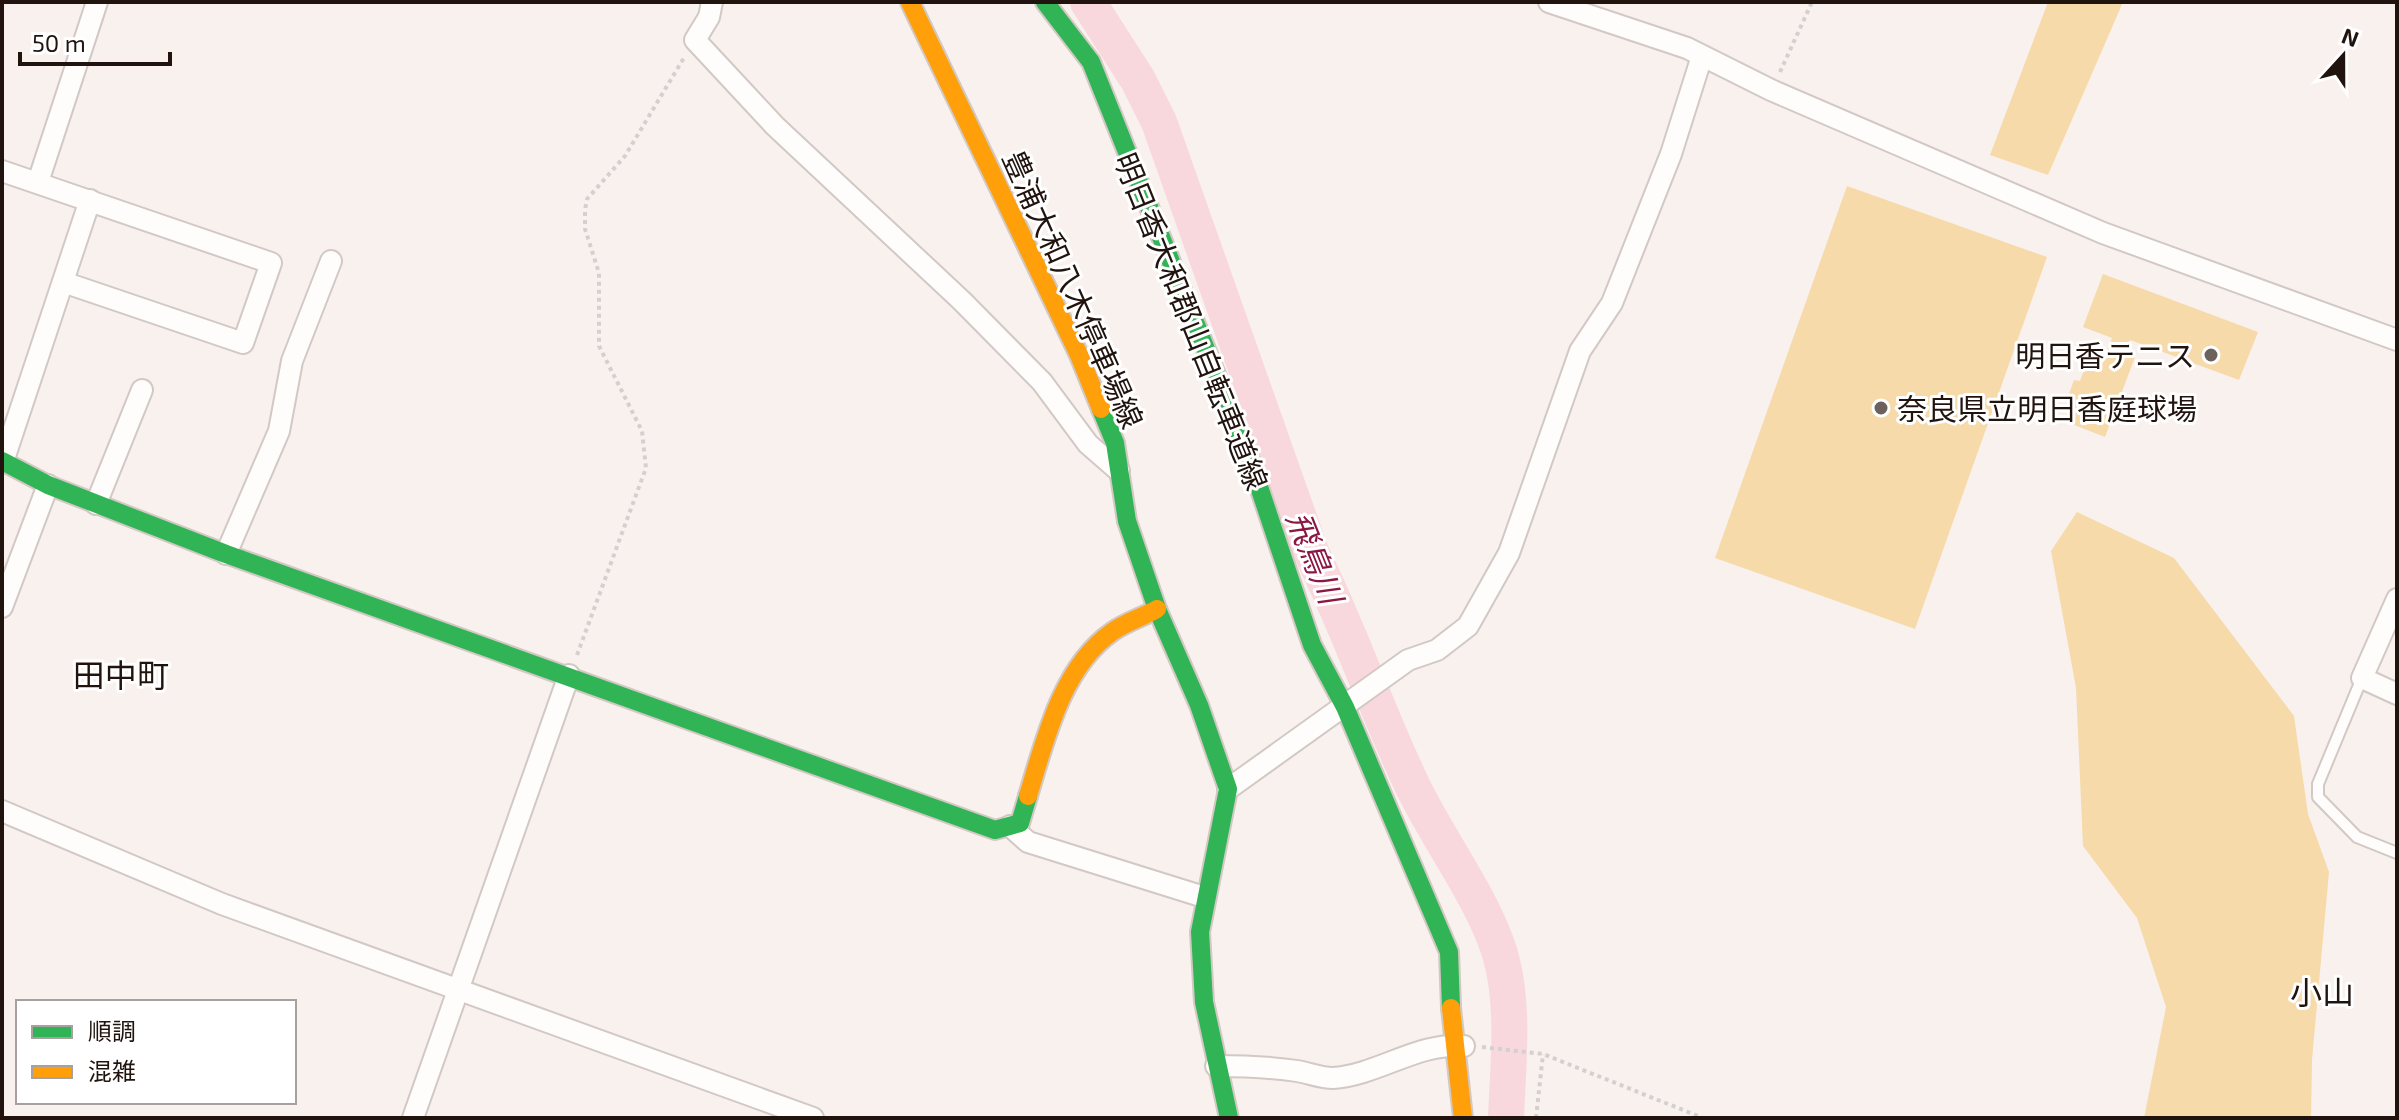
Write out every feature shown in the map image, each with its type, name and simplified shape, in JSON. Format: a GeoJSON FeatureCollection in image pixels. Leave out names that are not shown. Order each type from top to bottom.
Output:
{"type":"FeatureCollection","features":[{"type":"Feature","properties":{"kind":"street"},"geometry":{"type":"LineString","coordinates":[[38,182],[97,2]]}},
{"type":"Feature","properties":{"kind":"street"},"geometry":{"type":"LineString","coordinates":[[712,2],[709,17],[695,40],[775,126],[1042,382],[1088,444],[1119,471]]}},
{"type":"Feature","properties":{"kind":"street","name":"豊浦大和八木停車場線"},"geometry":{"type":"LineString","coordinates":[[910,2],[1079,355],[1115,443],[1127,521],[1157,609],[1199,705],[1228,789]]}},
{"type":"Feature","properties":{"kind":"street","name":"明日香大和郡山自転車道線"},"geometry":{"type":"LineString","coordinates":[[1045,2],[1091,62],[1156,231],[1249,457],[1312,645],[1349,704],[1449,952],[1463,1118]]}},
{"type":"Feature","properties":{"kind":"street"},"geometry":{"type":"LineString","coordinates":[[1549,2],[1702,56],[1771,90],[2103,233],[2397,340]]}},
{"type":"Feature","properties":{"kind":"street"},"geometry":{"type":"LineString","coordinates":[[1225,1116],[1204,1002],[1200,932],[1204,897],[1228,789],[1408,660],[1437,650],[1468,626],[1509,553],[1580,351],[1612,303],[1671,154],[1702,56]]}},
{"type":"Feature","properties":{"kind":"street"},"geometry":{"type":"LineString","coordinates":[[2,171],[271,263],[243,343],[63,282]]}},
{"type":"Feature","properties":{"kind":"street"},"geometry":{"type":"LineString","coordinates":[[90,200],[2,461],[48,485],[226,554],[995,830],[1020,823],[1049,733],[1067,687],[1080,668],[1111,632],[1157,609]]}},
{"type":"Feature","properties":{"kind":"street"},"geometry":{"type":"LineString","coordinates":[[226,554],[279,431],[292,361],[331,261]]}},
{"type":"Feature","properties":{"kind":"street"},"geometry":{"type":"LineString","coordinates":[[96,504],[142,390]]}},
{"type":"Feature","properties":{"kind":"street"},"geometry":{"type":"LineString","coordinates":[[2,607],[48,485]]}},
{"type":"Feature","properties":{"kind":"street"},"geometry":{"type":"LineString","coordinates":[[2397,599],[2362,678],[2397,694]]}},
{"type":"Feature","properties":{"kind":"street"},"geometry":{"type":"LineString","coordinates":[[413,1118],[569,675]]}},
{"type":"Feature","properties":{"kind":"street"},"geometry":{"type":"LineString","coordinates":[[2,811],[222,904],[813,1118]]}},
{"type":"Feature","properties":{"kind":"street"},"geometry":{"type":"LineString","coordinates":[[1010,826],[1028,842],[1204,897]]}},
{"type":"Feature","properties":{"kind":"street"},"geometry":{"type":"LineString","coordinates":[[1216,1066],[1296,1071],[1330,1078],[1372,1072],[1394,1060],[1459,1045]]}},
{"type":"Feature","properties":{"kind":"lane"},"geometry":{"type":"LineString","coordinates":[[2362,678],[2318,784],[2318,797],[2357,837],[2397,853]]}},
{"type":"Feature","properties":{"kind":"path"},"geometry":{"type":"LineString","coordinates":[[1771,90],[1812,2]]}},
{"type":"Feature","properties":{"kind":"path"},"geometry":{"type":"LineString","coordinates":[[569,675],[646,468],[642,431],[599,346],[599,273],[585,229],[587,199],[625,156],[695,40]]}},
{"type":"Feature","properties":{"kind":"path"},"geometry":{"type":"LineString","coordinates":[[1459,1045],[1543,1054],[1703,1118]]}},
{"type":"Feature","properties":{"kind":"path"},"geometry":{"type":"LineString","coordinates":[[1536,1118],[1543,1054]]}},
{"type":"Feature","properties":{"kind":"shaded area"},"geometry":{"type":"Polygon","coordinates":[[[2048,2],[2123,2],[2048,175],[1990,155],[2048,2]]]}},
{"type":"Feature","properties":{"kind":"shaded area","name":"奈良県立明日香庭球場"},"geometry":{"type":"Polygon","coordinates":[[[1847,186],[2047,257],[1915,629],[1715,558],[1847,186]]]}},
{"type":"Feature","properties":{"kind":"shaded area","name":"明日香テニス"},"geometry":{"type":"Polygon","coordinates":[[[2103,274],[2258,332],[2239,380],[2130,340],[2125,353],[2135,357],[2105,437],[2064,421],[2074,396],[2069,394],[2074,380],[2080,381],[2085,367],[2099,372],[2112,338],[2083,327],[2103,274]]]}},
{"type":"Feature","properties":{"kind":"shaded area"},"geometry":{"type":"Polygon","coordinates":[[[2077,512],[2174,558],[2294,716],[2308,814],[2329,872],[2312,1060],[2311,1118],[2144,1118],[2166,1007],[2137,918],[2083,846],[2076,688],[2051,551],[2077,512]]]}},
{"type":"Feature","properties":{"kind":"waterway","name":"飛鳥川"},"geometry":{"type":"LineString","coordinates":[[1088,2],[1138,80],[1159,122],[1311,552],[1413,787],[1493,933],[1508,994],[1506,1118]]}},
{"type":"Feature","properties":{"kind":"traffic: fast"},"geometry":{"type":"LineString","coordinates":[[1045,2],[1091,62],[1249,457],[1312,645],[1345,707],[1449,952],[1451,1008]]}},
{"type":"Feature","properties":{"kind":"traffic: fast"},"geometry":{"type":"LineString","coordinates":[[1101,409],[1115,443],[1127,521],[1157,609],[1199,705],[1228,789],[1200,932],[1204,1002],[1229,1118]]}},
{"type":"Feature","properties":{"kind":"traffic: fast"},"geometry":{"type":"LineString","coordinates":[[2,461],[48,485],[226,554],[995,830],[1020,823],[1028,796]]}},
{"type":"Feature","properties":{"kind":"traffic: slow"},"geometry":{"type":"LineString","coordinates":[[910,2],[1079,355],[1101,409]]}},
{"type":"Feature","properties":{"kind":"traffic: slow"},"geometry":{"type":"LineString","coordinates":[[1028,796],[1058,706],[1080,665],[1112,632],[1157,609]]}},
{"type":"Feature","properties":{"kind":"traffic: slow"},"geometry":{"type":"LineString","coordinates":[[1451,1008],[1463,1118]]}},
{"type":"Feature","properties":{"kind":"place","name":"明日香テニス"},"geometry":{"type":"Point","coordinates":[2211,355]}},
{"type":"Feature","properties":{"kind":"place","name":"奈良県立明日香庭球場"},"geometry":{"type":"Point","coordinates":[1881,408]}},
{"type":"Feature","properties":{"kind":"district","name":"田中町"},"geometry":{"type":"Point","coordinates":[121,674]}},
{"type":"Feature","properties":{"kind":"district","name":"小山"},"geometry":{"type":"Point","coordinates":[2322,991]}}]}
